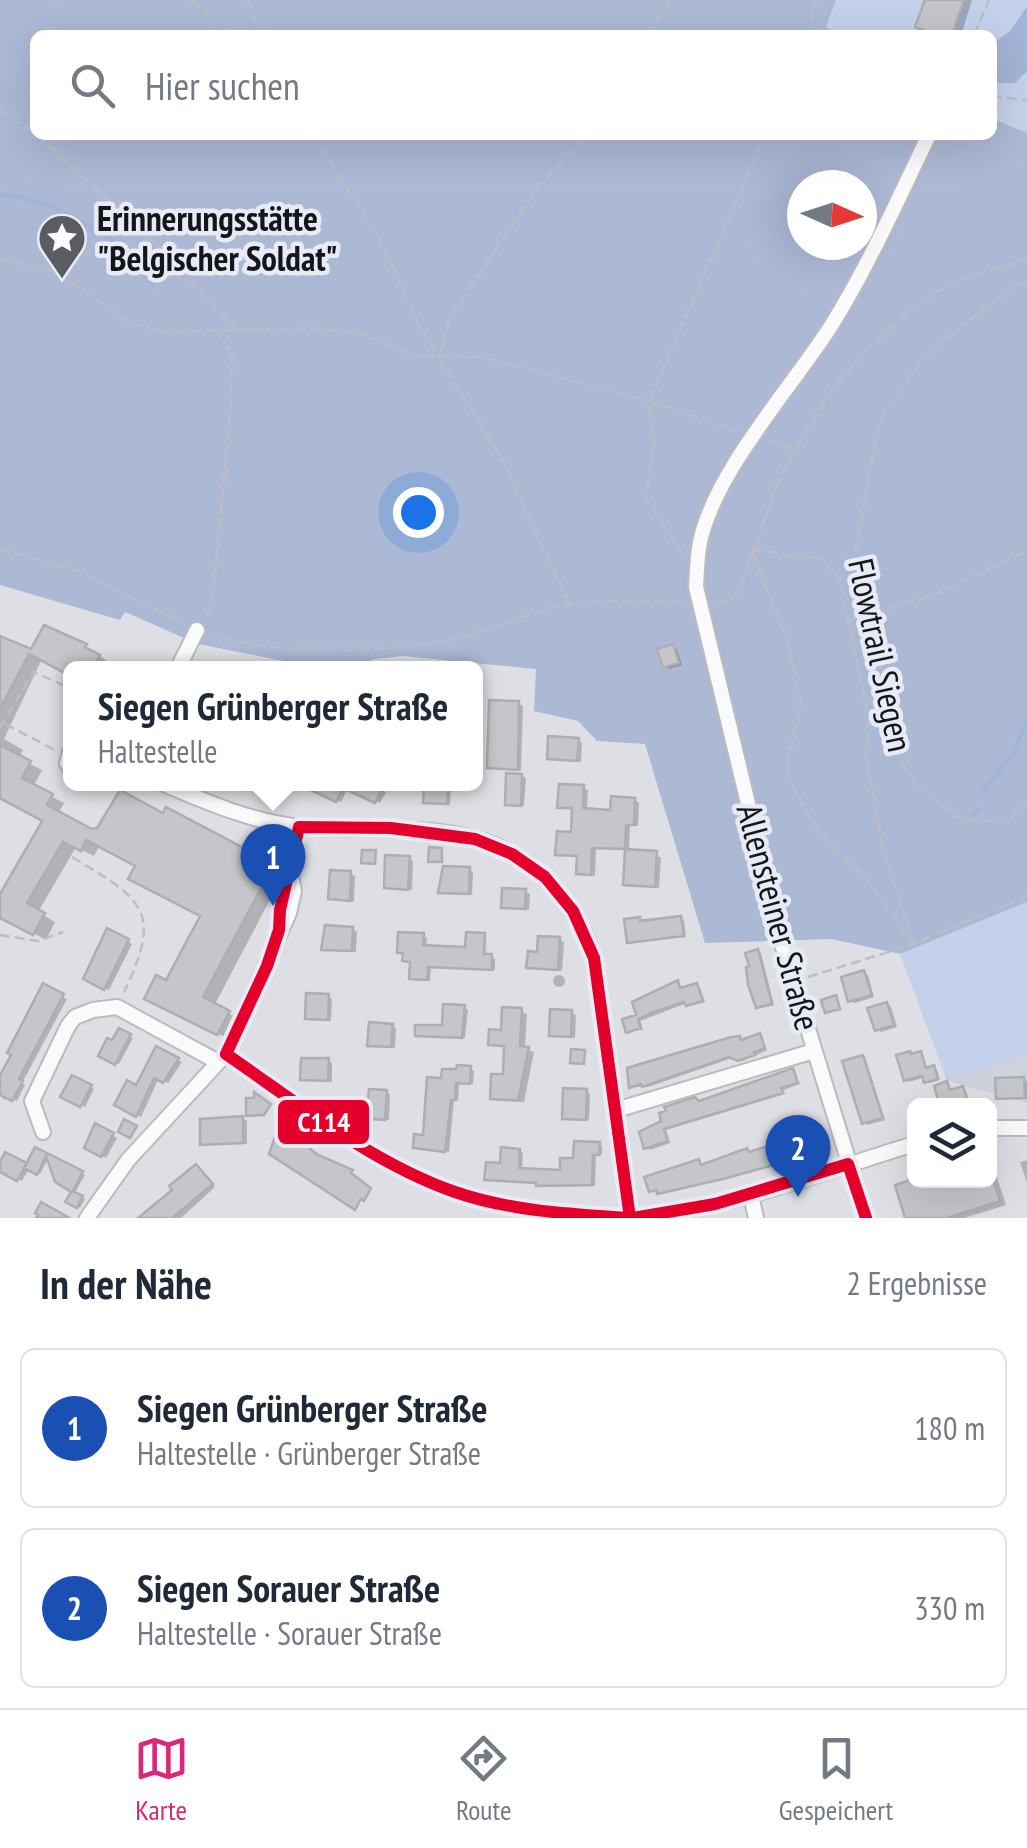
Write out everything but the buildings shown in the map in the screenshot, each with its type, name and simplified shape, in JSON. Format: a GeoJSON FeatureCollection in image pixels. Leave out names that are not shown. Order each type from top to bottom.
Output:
{"type":"FeatureCollection","features":[{"type":"Feature","properties":{"kind":"street","name":"Allensteiner Straße"},"geometry":{"type":"LineString","coordinates":[[866,1218],[793,982],[696,588],[700,538],[724,486],[753,436],[830,327],[872,254],[928,140]]}},
{"type":"Feature","properties":{"kind":"street"},"geometry":{"type":"LineString","coordinates":[[181,661],[196,630]]}},
{"type":"Feature","properties":{"kind":"street"},"geometry":{"type":"LineString","coordinates":[[182,791],[242,814],[299,827],[459,833],[495,844],[524,860],[548,880],[585,929],[594,958],[633,1218]]}},
{"type":"Feature","properties":{"kind":"street"},"geometry":{"type":"LineString","coordinates":[[87,1218],[128,1160],[222,1058],[289,912],[294,892],[290,872],[299,827]]}},
{"type":"Feature","properties":{"kind":"street"},"geometry":{"type":"LineString","coordinates":[[43,1132],[32,1102],[68,1026],[82,1013],[117,1007],[222,1058],[359,1144],[456,1192],[559,1214],[633,1218],[695,1209],[907,1146]]}},
{"type":"Feature","properties":{"kind":"street"},"geometry":{"type":"LineString","coordinates":[[616,1110],[814,1051]]}},
{"type":"Feature","properties":{"kind":"street"},"geometry":{"type":"LineString","coordinates":[[997,1128],[1027,1128]]}},
{"type":"Feature","properties":{"kind":"street"},"geometry":{"type":"LineString","coordinates":[[752,1195],[756,1218]]}},
{"type":"Feature","properties":{"kind":"path"},"geometry":{"type":"LineString","coordinates":[[192,0],[227,30]]}},
{"type":"Feature","properties":{"kind":"path"},"geometry":{"type":"LineString","coordinates":[[248,0],[258,30]]}},
{"type":"Feature","properties":{"kind":"path"},"geometry":{"type":"LineString","coordinates":[[651,30],[670,0]]}},
{"type":"Feature","properties":{"kind":"path"},"geometry":{"type":"LineString","coordinates":[[810,30],[816,0]]}},
{"type":"Feature","properties":{"kind":"path"},"geometry":{"type":"LineString","coordinates":[[976,30],[989,0]]}},
{"type":"Feature","properties":{"kind":"path"},"geometry":{"type":"LineString","coordinates":[[813,25],[822,30]]}},
{"type":"Feature","properties":{"kind":"path"},"geometry":{"type":"LineString","coordinates":[[997,97],[1027,100]]}},
{"type":"Feature","properties":{"kind":"path"},"geometry":{"type":"LineString","coordinates":[[0,110],[30,130]]}},
{"type":"Feature","properties":{"kind":"path"},"geometry":{"type":"LineString","coordinates":[[43,140],[156,244],[238,331]]}},
{"type":"Feature","properties":{"kind":"path"},"geometry":{"type":"LineString","coordinates":[[317,140],[376,232],[438,358],[502,459],[570,604]]}},
{"type":"Feature","properties":{"kind":"path"},"geometry":{"type":"LineString","coordinates":[[438,358],[450,317],[538,187],[581,140]]}},
{"type":"Feature","properties":{"kind":"path"},"geometry":{"type":"LineString","coordinates":[[685,559],[646,498],[654,444],[649,401],[763,140]]}},
{"type":"Feature","properties":{"kind":"path"},"geometry":{"type":"LineString","coordinates":[[0,252],[1,259],[56,272],[128,322],[165,332],[336,330],[362,334],[413,356],[482,357],[649,401],[796,448]]}},
{"type":"Feature","properties":{"kind":"path"},"geometry":{"type":"LineString","coordinates":[[0,549],[78,571],[196,630],[237,644],[296,650],[412,646],[467,635],[570,604],[672,601],[703,614],[739,592],[780,476],[828,395],[876,340],[932,294],[973,275],[1027,260]]}},
{"type":"Feature","properties":{"kind":"path","name":"Flowtrail Siegen"},"geometry":{"type":"LineString","coordinates":[[1027,282],[1014,285],[925,355],[878,421],[854,557],[901,763],[955,817],[981,822],[1008,821],[1027,803]]}},
{"type":"Feature","properties":{"kind":"path"},"geometry":{"type":"LineString","coordinates":[[196,630],[212,608],[231,402],[232,355],[218,331]]}},
{"type":"Feature","properties":{"kind":"path"},"geometry":{"type":"LineString","coordinates":[[752,549],[796,558],[820,558],[840,580],[869,720],[866,754],[882,843],[913,944]]}},
{"type":"Feature","properties":{"kind":"path"},"geometry":{"type":"LineString","coordinates":[[752,549],[787,639],[801,702],[786,772],[806,811],[833,848],[867,878],[913,944]]}},
{"type":"Feature","properties":{"kind":"path"},"geometry":{"type":"LineString","coordinates":[[848,622],[936,594],[1027,550]]}},
{"type":"Feature","properties":{"kind":"path"},"geometry":{"type":"LineString","coordinates":[[0,728],[33,672],[63,685]]}},
{"type":"Feature","properties":{"kind":"path"},"geometry":{"type":"LineString","coordinates":[[3,723],[63,755]]}},
{"type":"Feature","properties":{"kind":"path"},"geometry":{"type":"LineString","coordinates":[[72,857],[136,900],[142,917],[143,953],[117,1007]]}},
{"type":"Feature","properties":{"kind":"path"},"geometry":{"type":"LineString","coordinates":[[793,982],[913,944],[1027,896]]}},
{"type":"Feature","properties":{"kind":"path"},"geometry":{"type":"LineString","coordinates":[[0,936],[38,941],[63,932]]}},
{"type":"Feature","properties":{"kind":"shaded area"},"geometry":{"type":"Polygon","coordinates":[[[0,0],[836,0],[826,27],[831,30],[30,30],[30,140],[997,140],[997,120],[1027,133],[1027,902],[900,954],[832,939],[705,943],[645,744],[597,741],[578,721],[534,711],[536,669],[403,656],[369,661],[284,661],[198,644],[125,612],[120,620],[0,585],[0,0]]]}},
{"type":"Feature","properties":{"kind":"shaded area"},"geometry":{"type":"Polygon","coordinates":[[[836,0],[1027,0],[1027,133],[997,120],[997,30],[826,27],[836,0]]]}},
{"type":"Feature","properties":{"kind":"shaded area"},"geometry":{"type":"Polygon","coordinates":[[[1027,6],[1027,71],[1015,83],[997,83],[997,40],[1010,31],[1027,6]]]}},
{"type":"Feature","properties":{"kind":"shaded area"},"geometry":{"type":"Polygon","coordinates":[[[1027,902],[1027,1055],[947,1081],[900,954],[1027,902]]]}},
{"type":"Feature","properties":{"kind":"shaded area"},"geometry":{"type":"Polygon","coordinates":[[[1027,1055],[1027,1103],[947,1081],[1027,1055]]]}},
{"type":"Feature","properties":{"kind":"waterway"},"geometry":{"type":"LineString","coordinates":[[0,193],[54,207],[121,245],[154,287]]}},
{"type":"Feature","properties":{"kind":"waterway"},"geometry":{"type":"LineString","coordinates":[[984,790],[1012,755],[1027,722]]}},
{"type":"Feature","properties":{"kind":"waterway"},"geometry":{"type":"LineString","coordinates":[[973,815],[979,809]]}},
{"type":"Feature","properties":{"kind":"transit line","name":"C114"},"geometry":{"type":"LineString","coordinates":[[628,1218],[497,1204],[424,1180],[364,1148],[226,1054],[267,966],[279,930],[299,827],[391,828],[475,839],[512,854],[545,877],[573,911],[594,958],[630,1218]]}},
{"type":"Feature","properties":{"kind":"transit line","name":"C114"},"geometry":{"type":"LineString","coordinates":[[633,1218],[715,1204],[848,1164],[866,1218]]}},
{"type":"Feature","properties":{"kind":"place","name":"Erinnerungsstätte \"Belgischer Soldat\""},"geometry":{"type":"Point","coordinates":[62,280]}},
{"type":"Feature","properties":{"kind":"place","name":"Siegen Grünberger Straße"},"geometry":{"type":"Point","coordinates":[273,906]}},
{"type":"Feature","properties":{"kind":"place","name":"Siegen Sorauer Straße"},"geometry":{"type":"Point","coordinates":[798,1197]}}]}
